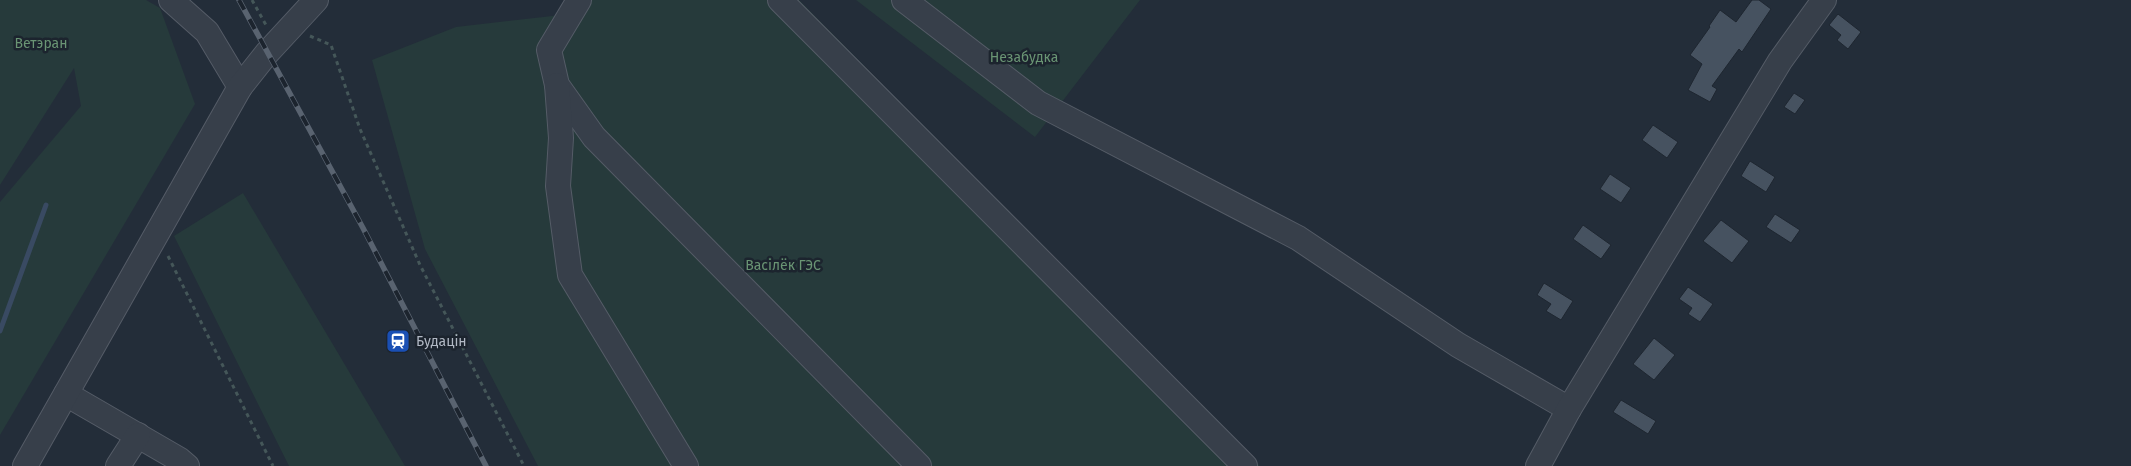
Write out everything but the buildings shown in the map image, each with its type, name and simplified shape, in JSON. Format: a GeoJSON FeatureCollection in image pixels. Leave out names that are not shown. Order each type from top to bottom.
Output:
{"type":"FeatureCollection","features":[{"type":"Feature","properties":{"kind":"street"},"geometry":{"type":"LineString","coordinates":[[171,0],[207,32],[240,87]]}},
{"type":"Feature","properties":{"kind":"street"},"geometry":{"type":"LineString","coordinates":[[25,466],[240,87],[316,0]]}},
{"type":"Feature","properties":{"kind":"street"},"geometry":{"type":"LineString","coordinates":[[579,0],[549,50],[557,86],[560,138],[558,186],[570,275],[686,466]]}},
{"type":"Feature","properties":{"kind":"street"},"geometry":{"type":"LineString","coordinates":[[780,0],[1245,466]]}},
{"type":"Feature","properties":{"kind":"street"},"geometry":{"type":"LineString","coordinates":[[1538,466],[1569,409],[1780,61],[1824,0]]}},
{"type":"Feature","properties":{"kind":"street"},"geometry":{"type":"LineString","coordinates":[[917,4],[1038,102],[1298,238],[1458,345],[1569,409]]}},
{"type":"Feature","properties":{"kind":"street"},"geometry":{"type":"LineString","coordinates":[[557,86],[594,138],[919,466]]}},
{"type":"Feature","properties":{"kind":"street"},"geometry":{"type":"LineString","coordinates":[[66,394],[188,466]]}},
{"type":"Feature","properties":{"kind":"street"},"geometry":{"type":"LineString","coordinates":[[118,466],[138,435]]}},
{"type":"Feature","properties":{"kind":"path"},"geometry":{"type":"LineString","coordinates":[[252,0],[266,26],[290,29],[331,45],[360,129],[420,265],[524,466]]}},
{"type":"Feature","properties":{"kind":"path"},"geometry":{"type":"LineString","coordinates":[[156,233],[273,466]]}},
{"type":"Feature","properties":{"kind":"green space","name":"Ветэран"},"geometry":{"type":"Polygon","coordinates":[[[0,0],[146,0],[160,8],[195,104],[0,435],[0,202],[81,106],[74,68],[0,185],[0,0]]]}},
{"type":"Feature","properties":{"kind":"green space","name":"Васілёк ГЭС"},"geometry":{"type":"Polygon","coordinates":[[[579,0],[799,0],[1260,466],[538,466],[425,249],[372,60],[456,27],[570,14],[579,0]]]}},
{"type":"Feature","properties":{"kind":"green space","name":"Незабудка"},"geometry":{"type":"Polygon","coordinates":[[[856,0],[1140,0],[1035,137],[856,0]]]}},
{"type":"Feature","properties":{"kind":"green space"},"geometry":{"type":"Polygon","coordinates":[[[243,193],[405,466],[289,466],[174,236],[243,193]]]}},
{"type":"Feature","properties":{"kind":"waterway"},"geometry":{"type":"LineString","coordinates":[[0,331],[46,205]]}},
{"type":"Feature","properties":{"kind":"railway"},"geometry":{"type":"LineString","coordinates":[[239,0],[363,228],[486,466]]}},
{"type":"Feature","properties":{"kind":"place","name":"Будацін"},"geometry":{"type":"Point","coordinates":[398,341]}}]}
